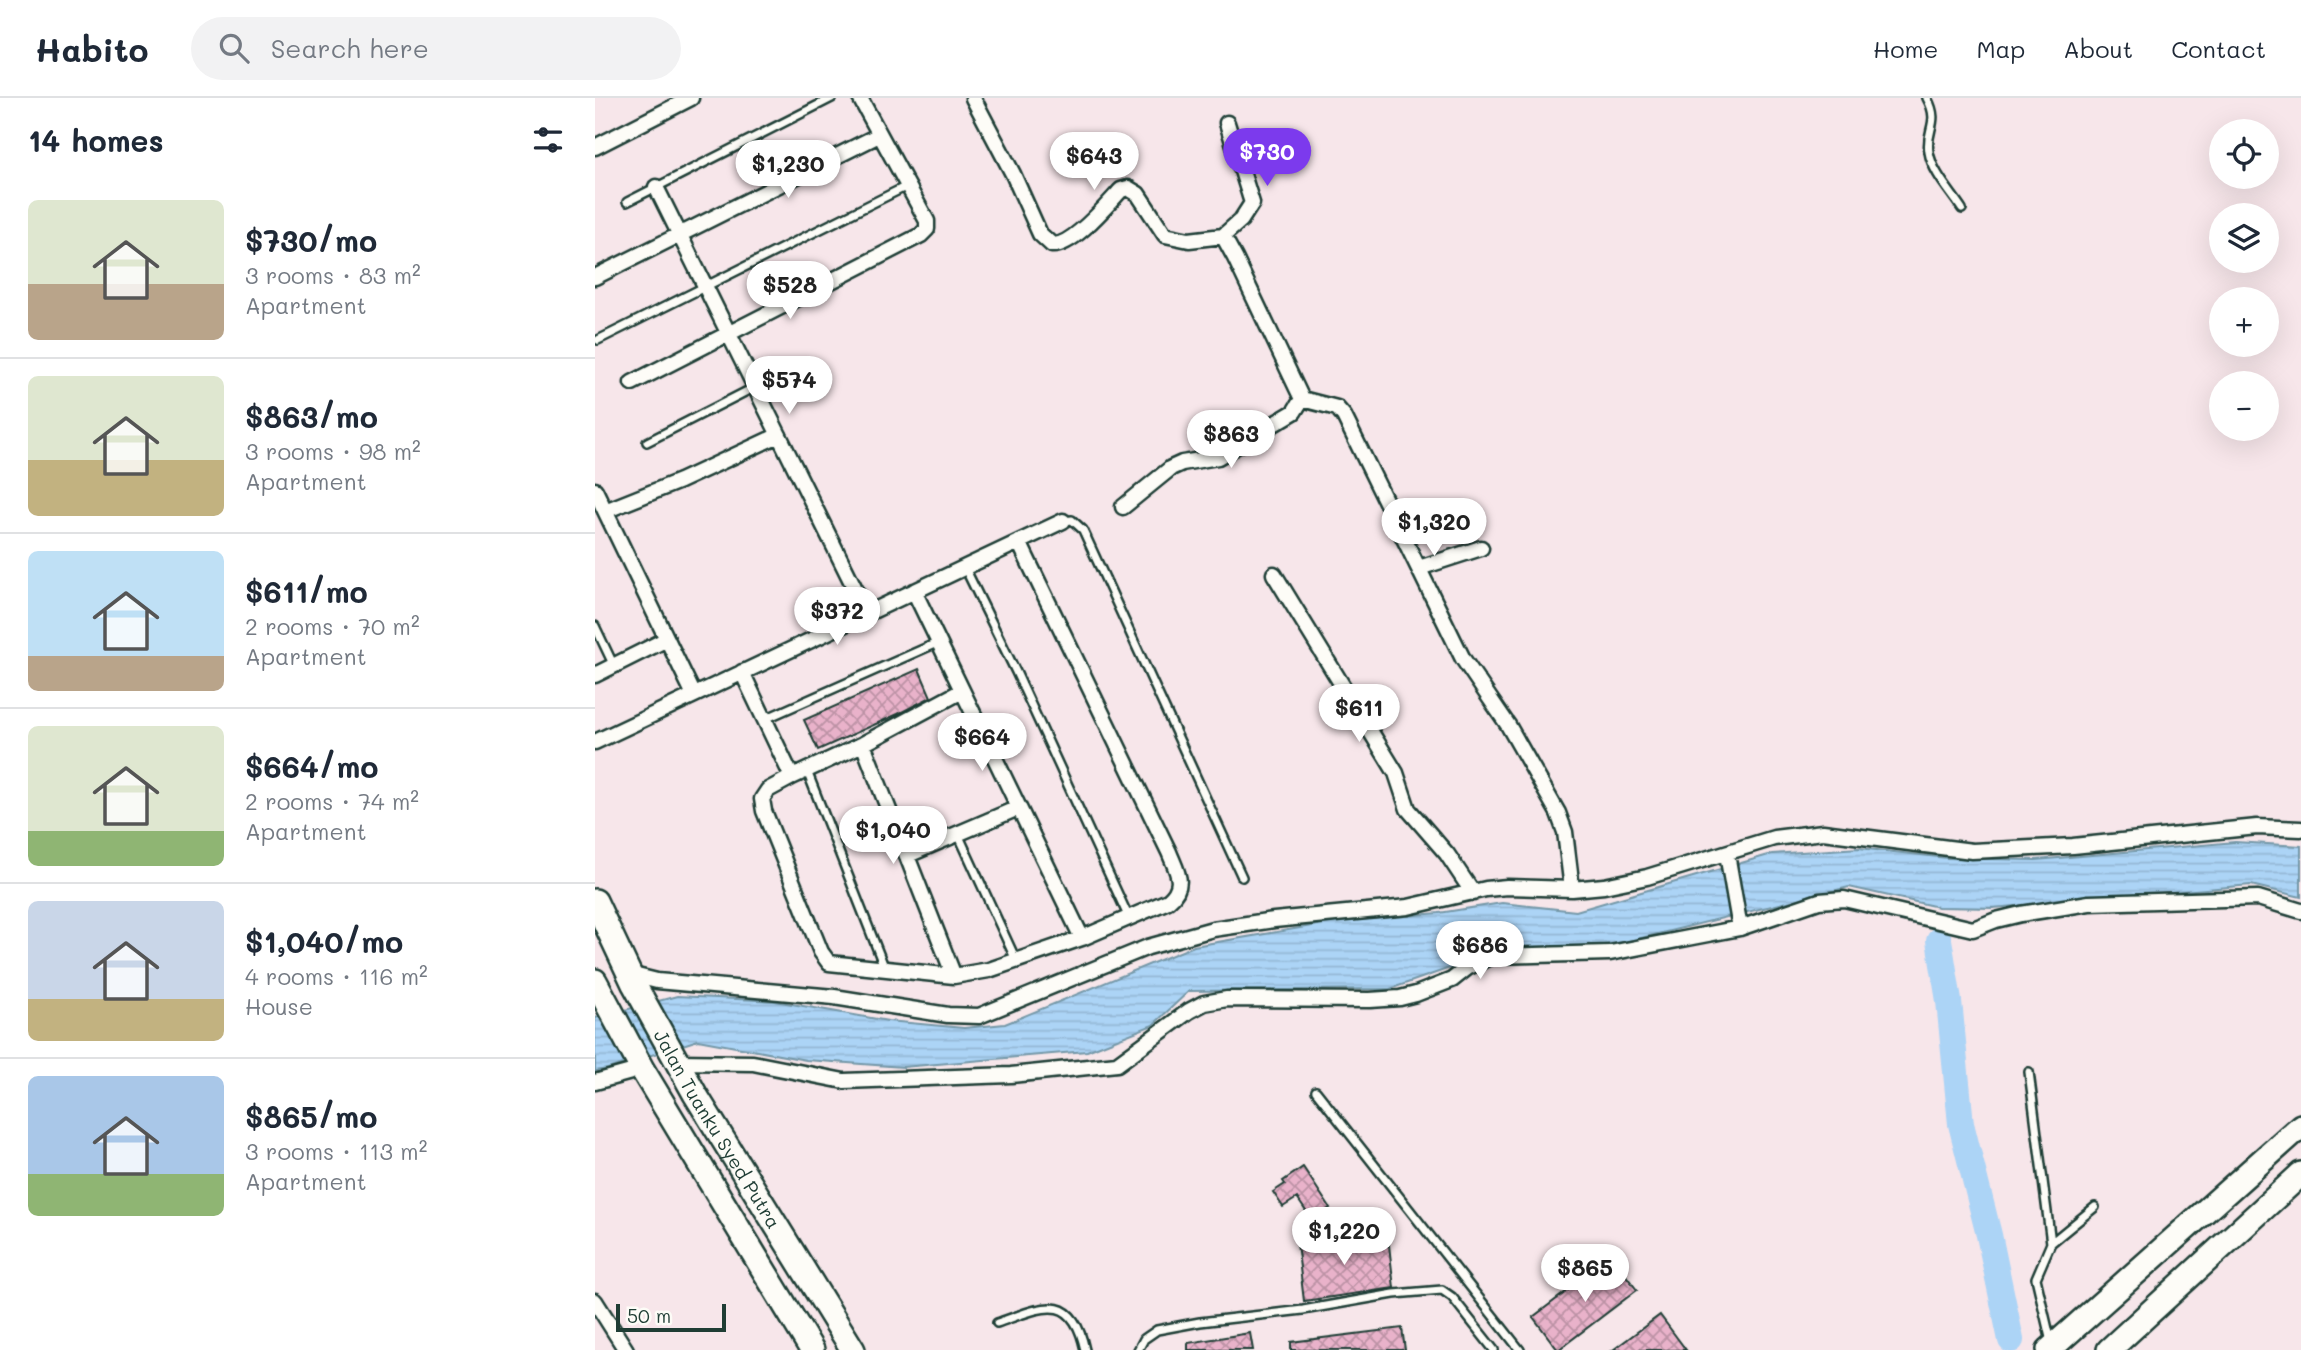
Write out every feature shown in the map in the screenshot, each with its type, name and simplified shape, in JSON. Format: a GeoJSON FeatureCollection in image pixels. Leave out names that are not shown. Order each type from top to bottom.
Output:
{"type":"FeatureCollection","features":[{"type":"Feature","properties":{"kind":"main road","name":"Jalan Tuanku Syed Putra"},"geometry":{"type":"LineString","coordinates":[[595,901],[632,979],[695,1094],[853,1350]]}},
{"type":"Feature","properties":{"kind":"main road","name":"Jalan Tuanku Syed Putra"},"geometry":{"type":"LineString","coordinates":[[598,988],[640,1065],[812,1350]]}},
{"type":"Feature","properties":{"kind":"main road"},"geometry":{"type":"LineString","coordinates":[[2051,1348],[2301,1125]]}},
{"type":"Feature","properties":{"kind":"main road"},"geometry":{"type":"LineString","coordinates":[[2109,1350],[2301,1174]]}},
{"type":"Feature","properties":{"kind":"street"},"geometry":{"type":"LineString","coordinates":[[595,147],[691,98]]}},
{"type":"Feature","properties":{"kind":"street"},"geometry":{"type":"LineString","coordinates":[[632,383],[921,235],[927,229],[927,221],[860,98]]}},
{"type":"Feature","properties":{"kind":"street"},"geometry":{"type":"LineString","coordinates":[[973,98],[1013,174],[1040,234],[1052,245],[1064,243],[1121,190],[1128,188],[1138,194],[1165,235],[1189,240],[1223,236],[1241,220],[1252,204],[1227,123]]}},
{"type":"Feature","properties":{"kind":"street"},"geometry":{"type":"LineString","coordinates":[[595,277],[879,135]]}},
{"type":"Feature","properties":{"kind":"street"},"geometry":{"type":"LineString","coordinates":[[656,187],[867,613]]}},
{"type":"Feature","properties":{"kind":"street"},"geometry":{"type":"LineString","coordinates":[[1223,236],[1302,399]]}},
{"type":"Feature","properties":{"kind":"street"},"geometry":{"type":"LineString","coordinates":[[1123,507],[1171,468],[1182,463],[1219,457],[1294,412],[1302,399]]}},
{"type":"Feature","properties":{"kind":"street"},"geometry":{"type":"LineString","coordinates":[[1302,399],[1337,408],[1344,416],[1463,659],[1508,725],[1558,813],[1565,832],[1572,888]]}},
{"type":"Feature","properties":{"kind":"street"},"geometry":{"type":"LineString","coordinates":[[605,511],[680,481],[779,435]]}},
{"type":"Feature","properties":{"kind":"street"},"geometry":{"type":"LineString","coordinates":[[596,495],[694,695]]}},
{"type":"Feature","properties":{"kind":"street"},"geometry":{"type":"LineString","coordinates":[[595,742],[1063,521]]}},
{"type":"Feature","properties":{"kind":"street"},"geometry":{"type":"LineString","coordinates":[[962,691],[863,744],[792,777],[768,790],[762,799],[764,811],[821,952],[829,963],[954,976],[989,970],[1082,939],[1168,901],[1177,893],[1180,886],[1169,852],[1019,542]]}},
{"type":"Feature","properties":{"kind":"street"},"geometry":{"type":"LineString","coordinates":[[1419,568],[1481,548]]}},
{"type":"Feature","properties":{"kind":"street"},"geometry":{"type":"LineString","coordinates":[[1274,574],[1396,773],[1408,809],[1447,854],[1473,893]]}},
{"type":"Feature","properties":{"kind":"street"},"geometry":{"type":"LineString","coordinates":[[914,591],[1082,939]]}},
{"type":"Feature","properties":{"kind":"street"},"geometry":{"type":"LineString","coordinates":[[595,675],[667,639]]}},
{"type":"Feature","properties":{"kind":"street"},"geometry":{"type":"LineString","coordinates":[[742,672],[792,777]]}},
{"type":"Feature","properties":{"kind":"street"},"geometry":{"type":"LineString","coordinates":[[863,744],[954,976]]}},
{"type":"Feature","properties":{"kind":"street"},"geometry":{"type":"LineString","coordinates":[[908,855],[1018,808]]}},
{"type":"Feature","properties":{"kind":"street"},"geometry":{"type":"LineString","coordinates":[[632,979],[834,997],[948,1015],[979,1016],[1178,937],[1245,924],[1408,907],[1486,888],[1604,886],[1728,859],[1774,838],[1823,832],[1972,851],[2073,846],[2257,827],[2301,829]]}},
{"type":"Feature","properties":{"kind":"street"},"geometry":{"type":"LineString","coordinates":[[1728,859],[1739,923]]}},
{"type":"Feature","properties":{"kind":"street"},"geometry":{"type":"LineString","coordinates":[[675,1057],[753,1063],[845,1081],[1011,1075],[1117,1064],[1173,1021],[1204,1003],[1227,999],[1400,998],[1453,980],[1467,968],[1492,956],[1610,953],[1831,899],[1859,902],[1973,929],[2021,914],[2089,903],[2258,898],[2301,911]]}},
{"type":"Feature","properties":{"kind":"street"},"geometry":{"type":"LineString","coordinates":[[595,1082],[640,1065]]}},
{"type":"Feature","properties":{"kind":"street"},"geometry":{"type":"LineString","coordinates":[[595,1301],[626,1350]]}},
{"type":"Feature","properties":{"kind":"lane"},"geometry":{"type":"LineString","coordinates":[[627,202],[832,98]]}},
{"type":"Feature","properties":{"kind":"lane"},"geometry":{"type":"LineString","coordinates":[[1927,98],[1934,110],[1929,152],[1962,209]]}},
{"type":"Feature","properties":{"kind":"lane"},"geometry":{"type":"LineString","coordinates":[[598,340],[907,186]]}},
{"type":"Feature","properties":{"kind":"lane"},"geometry":{"type":"LineString","coordinates":[[647,442],[755,387]]}},
{"type":"Feature","properties":{"kind":"lane"},"geometry":{"type":"LineString","coordinates":[[1063,521],[1072,520],[1083,530],[1242,877]]}},
{"type":"Feature","properties":{"kind":"lane"},"geometry":{"type":"LineString","coordinates":[[964,568],[1016,672],[1129,918]]}},
{"type":"Feature","properties":{"kind":"lane"},"geometry":{"type":"LineString","coordinates":[[595,626],[614,666]]}},
{"type":"Feature","properties":{"kind":"lane"},"geometry":{"type":"LineString","coordinates":[[765,719],[939,642]]}},
{"type":"Feature","properties":{"kind":"lane"},"geometry":{"type":"LineString","coordinates":[[807,771],[885,969]]}},
{"type":"Feature","properties":{"kind":"lane"},"geometry":{"type":"LineString","coordinates":[[958,834],[1016,961]]}},
{"type":"Feature","properties":{"kind":"lane"},"geometry":{"type":"LineString","coordinates":[[2029,1072],[2051,1242]]}},
{"type":"Feature","properties":{"kind":"lane"},"geometry":{"type":"LineString","coordinates":[[1317,1091],[1521,1350]]}},
{"type":"Feature","properties":{"kind":"lane"},"geometry":{"type":"LineString","coordinates":[[2051,1348],[2036,1278],[2051,1242],[2095,1208]]}},
{"type":"Feature","properties":{"kind":"lane"},"geometry":{"type":"LineString","coordinates":[[1138,1350],[1144,1339],[1157,1330],[1303,1310],[1394,1294],[1442,1290],[1452,1297],[1494,1350]]}},
{"type":"Feature","properties":{"kind":"lane"},"geometry":{"type":"LineString","coordinates":[[997,1323],[1045,1307],[1056,1307],[1067,1312],[1077,1325],[1085,1350]]}},
{"type":"Feature","properties":{"kind":"water"},"geometry":{"type":"Polygon","coordinates":[[[2235,842],[2301,846],[2301,897],[2251,885],[1993,908],[1938,907],[1849,887],[1621,943],[1547,951],[1484,949],[1450,968],[1390,989],[1189,991],[1153,1025],[1087,1051],[903,1067],[806,1060],[698,1040],[595,1071],[595,1018],[677,996],[775,1001],[888,1021],[964,1028],[1005,1024],[1194,946],[1335,922],[1439,913],[1502,903],[1576,911],[1772,854],[1859,848],[1947,858],[2036,860],[2235,842]]]}},
{"type":"Feature","properties":{"kind":"building"},"geometry":{"type":"Polygon","coordinates":[[[919,669],[931,697],[818,750],[804,720],[919,669]]]}},
{"type":"Feature","properties":{"kind":"building"},"geometry":{"type":"Polygon","coordinates":[[[1303,1167],[1330,1208],[1312,1220],[1297,1198],[1283,1207],[1273,1192],[1303,1167]]]}},
{"type":"Feature","properties":{"kind":"building"},"geometry":{"type":"Polygon","coordinates":[[[1371,1233],[1373,1247],[1389,1245],[1394,1288],[1304,1301],[1297,1243],[1371,1233]]]}},
{"type":"Feature","properties":{"kind":"building"},"geometry":{"type":"Polygon","coordinates":[[[1612,1257],[1637,1290],[1558,1350],[1533,1317],[1612,1257]]]}},
{"type":"Feature","properties":{"kind":"building"},"geometry":{"type":"Polygon","coordinates":[[[1660,1315],[1686,1350],[1613,1350],[1660,1315]]]}},
{"type":"Feature","properties":{"kind":"building"},"geometry":{"type":"Polygon","coordinates":[[[1402,1328],[1405,1350],[1291,1350],[1291,1342],[1402,1328]]]}},
{"type":"Feature","properties":{"kind":"building"},"geometry":{"type":"Polygon","coordinates":[[[1250,1333],[1253,1350],[1188,1350],[1188,1343],[1250,1333]]]}},
{"type":"Feature","properties":{"kind":"waterway"},"geometry":{"type":"LineString","coordinates":[[1939,940],[1949,1001],[1961,1124],[1989,1235],[2011,1340]]}}]}
